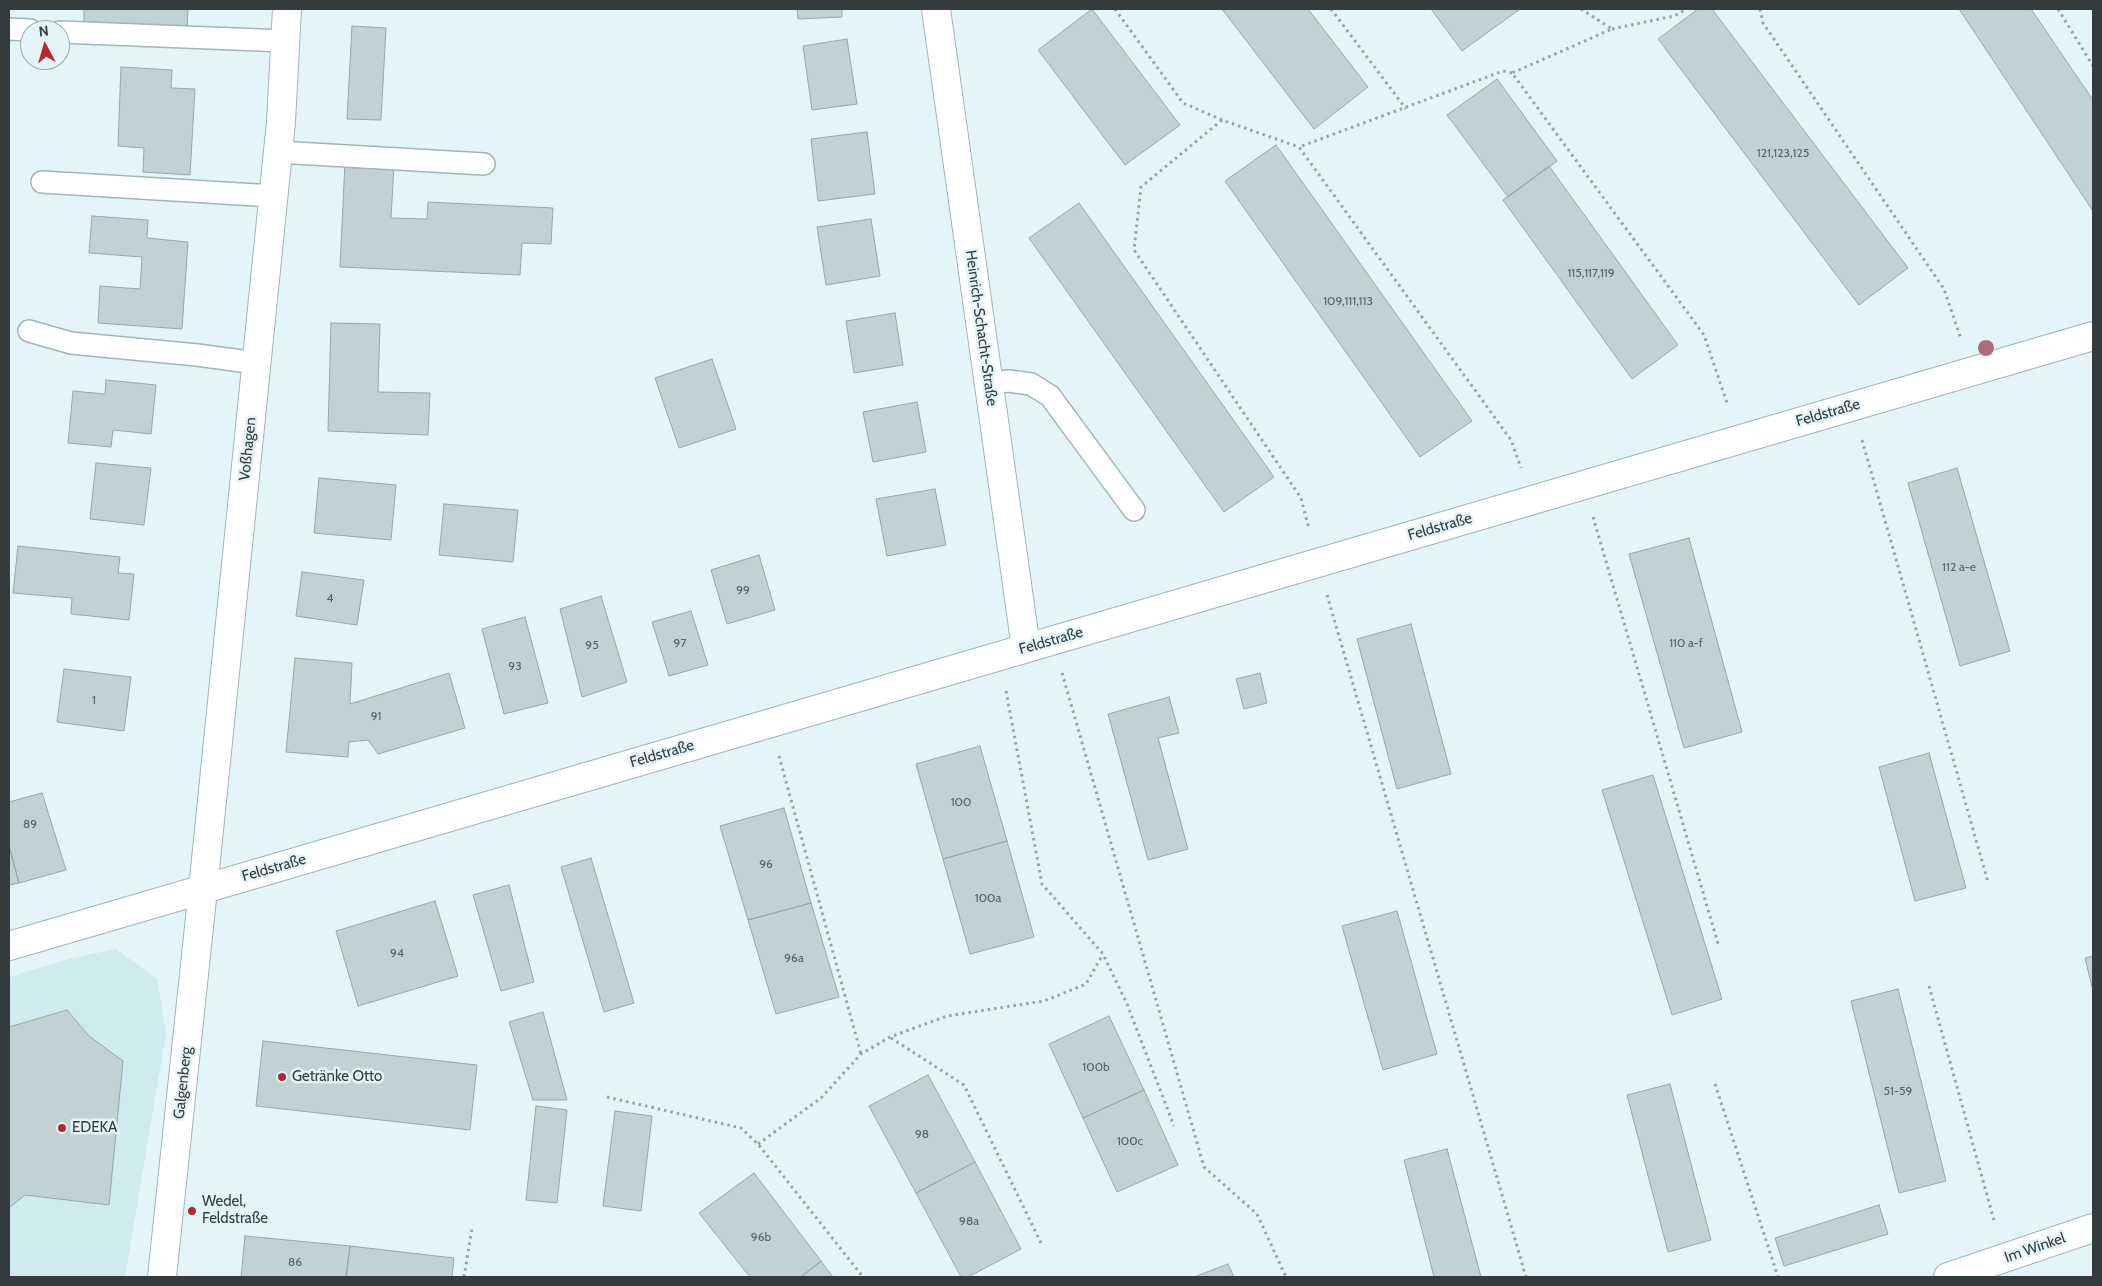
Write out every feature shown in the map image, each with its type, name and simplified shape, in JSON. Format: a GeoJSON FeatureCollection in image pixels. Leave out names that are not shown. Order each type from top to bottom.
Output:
{"type":"FeatureCollection","features":[{"type":"Feature","properties":{"kind":"street","name":"Voßhagen"},"geometry":{"type":"LineString","coordinates":[[203,889],[274,196],[287,9]]}},
{"type":"Feature","properties":{"kind":"street","name":"Heinrich-Schacht-Straße"},"geometry":{"type":"LineString","coordinates":[[936,9],[1026,648]]}},
{"type":"Feature","properties":{"kind":"street","name":"Feldstraße"},"geometry":{"type":"LineString","coordinates":[[9,946],[2093,336]]}},
{"type":"Feature","properties":{"kind":"street","name":"Galgenberg"},"geometry":{"type":"LineString","coordinates":[[162,1277],[203,889]]}},
{"type":"Feature","properties":{"kind":"street","name":"Im Winkel"},"geometry":{"type":"LineString","coordinates":[[1948,1277],[2093,1228]]}},
{"type":"Feature","properties":{"kind":"lane"},"geometry":{"type":"LineString","coordinates":[[70,32],[285,41]]}},
{"type":"Feature","properties":{"kind":"lane"},"geometry":{"type":"LineString","coordinates":[[278,152],[484,164]]}},
{"type":"Feature","properties":{"kind":"lane"},"geometry":{"type":"LineString","coordinates":[[42,182],[274,196]]}},
{"type":"Feature","properties":{"kind":"lane"},"geometry":{"type":"LineString","coordinates":[[29,331],[71,344],[197,355],[256,363]]}},
{"type":"Feature","properties":{"kind":"lane"},"geometry":{"type":"LineString","coordinates":[[988,383],[1009,381],[1031,384],[1050,396],[1134,510]]}},
{"type":"Feature","properties":{"kind":"path"},"geometry":{"type":"LineString","coordinates":[[1115,9],[1183,103],[1222,120],[1299,146],[1512,440],[1532,500]]}},
{"type":"Feature","properties":{"kind":"path"},"geometry":{"type":"LineString","coordinates":[[1331,9],[1406,109]]}},
{"type":"Feature","properties":{"kind":"path"},"geometry":{"type":"LineString","coordinates":[[1581,9],[1612,28]]}},
{"type":"Feature","properties":{"kind":"path"},"geometry":{"type":"LineString","coordinates":[[1299,146],[1406,109],[1503,71],[1512,73],[1612,28],[1674,16],[1687,9]]}},
{"type":"Feature","properties":{"kind":"path"},"geometry":{"type":"LineString","coordinates":[[1760,9],[1763,23],[1944,289],[1972,371]]}},
{"type":"Feature","properties":{"kind":"path"},"geometry":{"type":"LineString","coordinates":[[2058,9],[2093,66]]}},
{"type":"Feature","properties":{"kind":"path"},"geometry":{"type":"LineString","coordinates":[[1512,73],[1704,335],[1740,439]]}},
{"type":"Feature","properties":{"kind":"path"},"geometry":{"type":"LineString","coordinates":[[1222,120],[1141,187],[1134,250],[1301,498],[1526,1277]]}},
{"type":"Feature","properties":{"kind":"path"},"geometry":{"type":"LineString","coordinates":[[1852,406],[1988,882]]}},
{"type":"Feature","properties":{"kind":"path"},"geometry":{"type":"LineString","coordinates":[[1583,485],[1718,947]]}},
{"type":"Feature","properties":{"kind":"path"},"geometry":{"type":"LineString","coordinates":[[1052,640],[1204,1166],[1257,1214],[1286,1277]]}},
{"type":"Feature","properties":{"kind":"path"},"geometry":{"type":"LineString","coordinates":[[999,656],[1042,884],[1103,954],[1127,1004],[1174,1126]]}},
{"type":"Feature","properties":{"kind":"path"},"geometry":{"type":"LineString","coordinates":[[769,723],[861,1054]]}},
{"type":"Feature","properties":{"kind":"path"},"geometry":{"type":"LineString","coordinates":[[758,1144],[821,1098],[861,1054],[890,1037],[947,1016],[1044,1001],[1086,984],[1103,954]]}},
{"type":"Feature","properties":{"kind":"path"},"geometry":{"type":"LineString","coordinates":[[1929,986],[2005,1258]]}},
{"type":"Feature","properties":{"kind":"path"},"geometry":{"type":"LineString","coordinates":[[890,1037],[964,1085],[1041,1243]]}},
{"type":"Feature","properties":{"kind":"path"},"geometry":{"type":"LineString","coordinates":[[1714,1084],[1778,1277]]}},
{"type":"Feature","properties":{"kind":"path"},"geometry":{"type":"LineString","coordinates":[[607,1097],[741,1128],[758,1144],[863,1277]]}},
{"type":"Feature","properties":{"kind":"path"},"geometry":{"type":"LineString","coordinates":[[464,1277],[472,1228]]}},
{"type":"Feature","properties":{"kind":"shaded area"},"geometry":{"type":"Polygon","coordinates":[[[116,949],[157,979],[166,1034],[125,1277],[9,1277],[9,977],[68,959],[116,949]]]}},
{"type":"Feature","properties":{"kind":"building"},"geometry":{"type":"Polygon","coordinates":[[[84,9],[188,9],[187,30],[84,26],[84,9]]]}},
{"type":"Feature","properties":{"kind":"building"},"geometry":{"type":"Polygon","coordinates":[[[797,9],[842,9],[842,17],[798,19],[797,9]]]}},
{"type":"Feature","properties":{"kind":"building"},"geometry":{"type":"Polygon","coordinates":[[[1092,9],[1180,125],[1125,165],[1038,50],[1092,9]]]}},
{"type":"Feature","properties":{"kind":"building"},"geometry":{"type":"Polygon","coordinates":[[[1222,9],[1308,9],[1368,87],[1314,129],[1222,9]]]}},
{"type":"Feature","properties":{"kind":"building"},"geometry":{"type":"Polygon","coordinates":[[[1431,9],[1520,9],[1462,51],[1431,9]]]}},
{"type":"Feature","properties":{"kind":"building"},"geometry":{"type":"Polygon","coordinates":[[[1698,9],[1712,9],[1908,268],[1859,305],[1658,39],[1698,9]]]}},
{"type":"Feature","properties":{"kind":"building"},"geometry":{"type":"Polygon","coordinates":[[[1959,9],[2031,9],[2093,100],[2093,211],[1959,9]]]}},
{"type":"Feature","properties":{"kind":"building"},"geometry":{"type":"Polygon","coordinates":[[[352,26],[386,28],[381,120],[347,119],[352,26]]]}},
{"type":"Feature","properties":{"kind":"building"},"geometry":{"type":"Polygon","coordinates":[[[847,39],[857,104],[812,110],[803,46],[847,39]]]}},
{"type":"Feature","properties":{"kind":"building"},"geometry":{"type":"Polygon","coordinates":[[[121,67],[172,70],[171,88],[195,89],[190,175],[143,172],[144,148],[118,146],[121,67]]]}},
{"type":"Feature","properties":{"kind":"building"},"geometry":{"type":"Polygon","coordinates":[[[1497,79],[1557,161],[1508,197],[1447,115],[1497,79]]]}},
{"type":"Feature","properties":{"kind":"building"},"geometry":{"type":"Polygon","coordinates":[[[867,132],[875,194],[818,201],[811,139],[867,132]]]}},
{"type":"Feature","properties":{"kind":"building"},"geometry":{"type":"Polygon","coordinates":[[[1276,145],[1472,421],[1420,457],[1225,181],[1276,145]]]}},
{"type":"Feature","properties":{"kind":"building"},"geometry":{"type":"Polygon","coordinates":[[[345,162],[394,165],[391,218],[427,219],[428,202],[553,208],[551,244],[522,243],[520,275],[340,267],[345,162]]]}},
{"type":"Feature","properties":{"kind":"building"},"geometry":{"type":"Polygon","coordinates":[[[1549,166],[1678,345],[1632,379],[1503,200],[1549,166]]]}},
{"type":"Feature","properties":{"kind":"building"},"geometry":{"type":"Polygon","coordinates":[[[1079,203],[1274,477],[1224,512],[1029,238],[1079,203]]]}},
{"type":"Feature","properties":{"kind":"building"},"geometry":{"type":"Polygon","coordinates":[[[92,216],[148,220],[147,238],[188,242],[182,329],[98,323],[100,286],[140,289],[142,257],[89,253],[92,216]]]}},
{"type":"Feature","properties":{"kind":"building"},"geometry":{"type":"Polygon","coordinates":[[[871,219],[880,276],[826,285],[817,227],[871,219]]]}},
{"type":"Feature","properties":{"kind":"building"},"geometry":{"type":"Polygon","coordinates":[[[895,313],[903,365],[854,373],[846,321],[895,313]]]}},
{"type":"Feature","properties":{"kind":"building"},"geometry":{"type":"Polygon","coordinates":[[[331,323],[380,324],[378,392],[430,393],[428,435],[328,431],[331,323]]]}},
{"type":"Feature","properties":{"kind":"building"},"geometry":{"type":"Polygon","coordinates":[[[712,359],[736,429],[679,448],[655,378],[712,359]]]}},
{"type":"Feature","properties":{"kind":"building"},"geometry":{"type":"Polygon","coordinates":[[[106,380],[156,385],[151,434],[113,430],[111,447],[68,443],[73,391],[105,394],[106,380]]]}},
{"type":"Feature","properties":{"kind":"building"},"geometry":{"type":"Polygon","coordinates":[[[917,402],[926,452],[873,462],[863,412],[917,402]]]}},
{"type":"Feature","properties":{"kind":"building"},"geometry":{"type":"Polygon","coordinates":[[[96,463],[151,468],[144,525],[90,519],[96,463]]]}},
{"type":"Feature","properties":{"kind":"building"},"geometry":{"type":"Polygon","coordinates":[[[1957,468],[2010,651],[1960,666],[1908,483],[1957,468]]]}},
{"type":"Feature","properties":{"kind":"building"},"geometry":{"type":"Polygon","coordinates":[[[319,478],[396,485],[391,540],[314,533],[319,478]]]}},
{"type":"Feature","properties":{"kind":"building"},"geometry":{"type":"Polygon","coordinates":[[[935,489],[946,545],[887,556],[876,499],[935,489]]]}},
{"type":"Feature","properties":{"kind":"building"},"geometry":{"type":"Polygon","coordinates":[[[444,504],[518,510],[513,562],[439,555],[444,504]]]}},
{"type":"Feature","properties":{"kind":"building"},"geometry":{"type":"Polygon","coordinates":[[[1689,538],[1742,732],[1684,748],[1629,554],[1689,538]]]}},
{"type":"Feature","properties":{"kind":"building"},"geometry":{"type":"Polygon","coordinates":[[[18,546],[120,557],[118,573],[134,574],[129,620],[71,614],[72,598],[13,593],[18,546]]]}},
{"type":"Feature","properties":{"kind":"building"},"geometry":{"type":"Polygon","coordinates":[[[759,555],[775,610],[727,624],[711,570],[759,555]]]}},
{"type":"Feature","properties":{"kind":"building"},"geometry":{"type":"Polygon","coordinates":[[[302,572],[364,580],[357,625],[296,616],[302,572]]]}},
{"type":"Feature","properties":{"kind":"building"},"geometry":{"type":"Polygon","coordinates":[[[601,596],[627,682],[582,697],[560,609],[601,596]]]}},
{"type":"Feature","properties":{"kind":"building"},"geometry":{"type":"Polygon","coordinates":[[[691,611],[708,665],[669,676],[652,622],[691,611]]]}},
{"type":"Feature","properties":{"kind":"building"},"geometry":{"type":"Polygon","coordinates":[[[525,617],[548,703],[504,714],[482,629],[525,617]]]}},
{"type":"Feature","properties":{"kind":"building"},"geometry":{"type":"Polygon","coordinates":[[[1411,624],[1451,774],[1397,789],[1357,639],[1411,624]]]}},
{"type":"Feature","properties":{"kind":"building"},"geometry":{"type":"Polygon","coordinates":[[[295,658],[352,663],[350,704],[449,673],[465,728],[378,754],[368,740],[349,742],[348,757],[286,752],[295,658]]]}},
{"type":"Feature","properties":{"kind":"building"},"geometry":{"type":"Polygon","coordinates":[[[64,669],[131,677],[124,731],[57,722],[64,669]]]}},
{"type":"Feature","properties":{"kind":"building"},"geometry":{"type":"Polygon","coordinates":[[[1260,673],[1267,703],[1244,709],[1236,679],[1260,673]]]}},
{"type":"Feature","properties":{"kind":"building"},"geometry":{"type":"Polygon","coordinates":[[[1169,697],[1179,733],[1158,738],[1188,849],[1148,860],[1108,714],[1169,697]]]}},
{"type":"Feature","properties":{"kind":"building"},"geometry":{"type":"Polygon","coordinates":[[[980,746],[1007,841],[943,859],[916,764],[980,746]]]}},
{"type":"Feature","properties":{"kind":"building"},"geometry":{"type":"Polygon","coordinates":[[[1929,753],[1966,888],[1915,901],[1879,767],[1929,753]]]}},
{"type":"Feature","properties":{"kind":"building"},"geometry":{"type":"Polygon","coordinates":[[[1653,775],[1722,999],[1672,1015],[1602,790],[1653,775]]]}},
{"type":"Feature","properties":{"kind":"building"},"geometry":{"type":"Polygon","coordinates":[[[42,793],[66,870],[19,883],[9,846],[9,802],[42,793]]]}},
{"type":"Feature","properties":{"kind":"building"},"geometry":{"type":"Polygon","coordinates":[[[784,808],[811,903],[748,920],[720,826],[784,808]]]}},
{"type":"Feature","properties":{"kind":"building"},"geometry":{"type":"Polygon","coordinates":[[[1007,841],[1034,937],[970,954],[943,859],[1007,841]]]}},
{"type":"Feature","properties":{"kind":"building"},"geometry":{"type":"Polygon","coordinates":[[[9,846],[19,883],[9,885],[9,846]]]}},
{"type":"Feature","properties":{"kind":"building"},"geometry":{"type":"Polygon","coordinates":[[[591,858],[634,1003],[604,1012],[561,867],[591,858]]]}},
{"type":"Feature","properties":{"kind":"building"},"geometry":{"type":"Polygon","coordinates":[[[509,885],[534,982],[501,991],[473,895],[509,885]]]}},
{"type":"Feature","properties":{"kind":"building"},"geometry":{"type":"Polygon","coordinates":[[[435,901],[458,976],[358,1006],[336,931],[435,901]]]}},
{"type":"Feature","properties":{"kind":"building"},"geometry":{"type":"Polygon","coordinates":[[[811,903],[839,997],[776,1014],[748,920],[811,903]]]}},
{"type":"Feature","properties":{"kind":"building"},"geometry":{"type":"Polygon","coordinates":[[[1397,911],[1437,1054],[1383,1070],[1342,926],[1397,911]]]}},
{"type":"Feature","properties":{"kind":"building"},"geometry":{"type":"Polygon","coordinates":[[[2093,956],[2093,991],[2085,958],[2093,956]]]}},
{"type":"Feature","properties":{"kind":"building"},"geometry":{"type":"Polygon","coordinates":[[[1898,989],[1946,1181],[1899,1193],[1851,1001],[1898,989]]]}},
{"type":"Feature","properties":{"kind":"building","name":"EDEKA"},"geometry":{"type":"Polygon","coordinates":[[[67,1010],[89,1036],[123,1061],[109,1205],[25,1195],[9,1208],[9,1027],[67,1010]]]}},
{"type":"Feature","properties":{"kind":"building"},"geometry":{"type":"Polygon","coordinates":[[[543,1012],[567,1100],[533,1100],[509,1022],[543,1012]]]}},
{"type":"Feature","properties":{"kind":"building"},"geometry":{"type":"Polygon","coordinates":[[[1109,1016],[1144,1090],[1083,1118],[1049,1044],[1109,1016]]]}},
{"type":"Feature","properties":{"kind":"building"},"geometry":{"type":"Polygon","coordinates":[[[263,1041],[477,1065],[470,1130],[256,1106],[263,1041]]]}},
{"type":"Feature","properties":{"kind":"building"},"geometry":{"type":"Polygon","coordinates":[[[928,1075],[975,1162],[916,1193],[869,1106],[928,1075]]]}},
{"type":"Feature","properties":{"kind":"building"},"geometry":{"type":"Polygon","coordinates":[[[1670,1084],[1711,1240],[1668,1252],[1627,1095],[1670,1084]]]}},
{"type":"Feature","properties":{"kind":"building"},"geometry":{"type":"Polygon","coordinates":[[[1144,1090],[1178,1165],[1117,1192],[1083,1118],[1144,1090]]]}},
{"type":"Feature","properties":{"kind":"building"},"geometry":{"type":"Polygon","coordinates":[[[536,1106],[567,1110],[557,1203],[526,1200],[536,1106]]]}},
{"type":"Feature","properties":{"kind":"building"},"geometry":{"type":"Polygon","coordinates":[[[615,1111],[652,1116],[641,1211],[603,1206],[615,1111]]]}},
{"type":"Feature","properties":{"kind":"building"},"geometry":{"type":"Polygon","coordinates":[[[1447,1149],[1481,1277],[1434,1277],[1404,1160],[1447,1149]]]}},
{"type":"Feature","properties":{"kind":"building"},"geometry":{"type":"Polygon","coordinates":[[[975,1162],[1021,1249],[968,1277],[961,1277],[916,1193],[975,1162]]]}},
{"type":"Feature","properties":{"kind":"building"},"geometry":{"type":"Polygon","coordinates":[[[754,1173],[821,1261],[801,1277],[750,1277],[699,1213],[754,1173]]]}},
{"type":"Feature","properties":{"kind":"building"},"geometry":{"type":"Polygon","coordinates":[[[1879,1205],[1888,1234],[1784,1266],[1775,1238],[1879,1205]]]}},
{"type":"Feature","properties":{"kind":"building"},"geometry":{"type":"Polygon","coordinates":[[[245,1236],[350,1246],[346,1277],[241,1277],[245,1236]]]}},
{"type":"Feature","properties":{"kind":"building"},"geometry":{"type":"Polygon","coordinates":[[[350,1246],[454,1258],[452,1277],[346,1277],[350,1246]]]}},
{"type":"Feature","properties":{"kind":"building"},"geometry":{"type":"Polygon","coordinates":[[[821,1261],[833,1277],[801,1277],[821,1261]]]}},
{"type":"Feature","properties":{"kind":"building"},"geometry":{"type":"Polygon","coordinates":[[[1228,1264],[1234,1277],[1194,1277],[1228,1264]]]}},
{"type":"Feature","properties":{"kind":"place","name":"Getränke Otto"},"geometry":{"type":"Point","coordinates":[282,1077]}},
{"type":"Feature","properties":{"kind":"place","name":"EDEKA"},"geometry":{"type":"Point","coordinates":[62,1128]}},
{"type":"Feature","properties":{"kind":"place","name":"Wedel, Feldstraße"},"geometry":{"type":"Point","coordinates":[192,1211]}}]}
